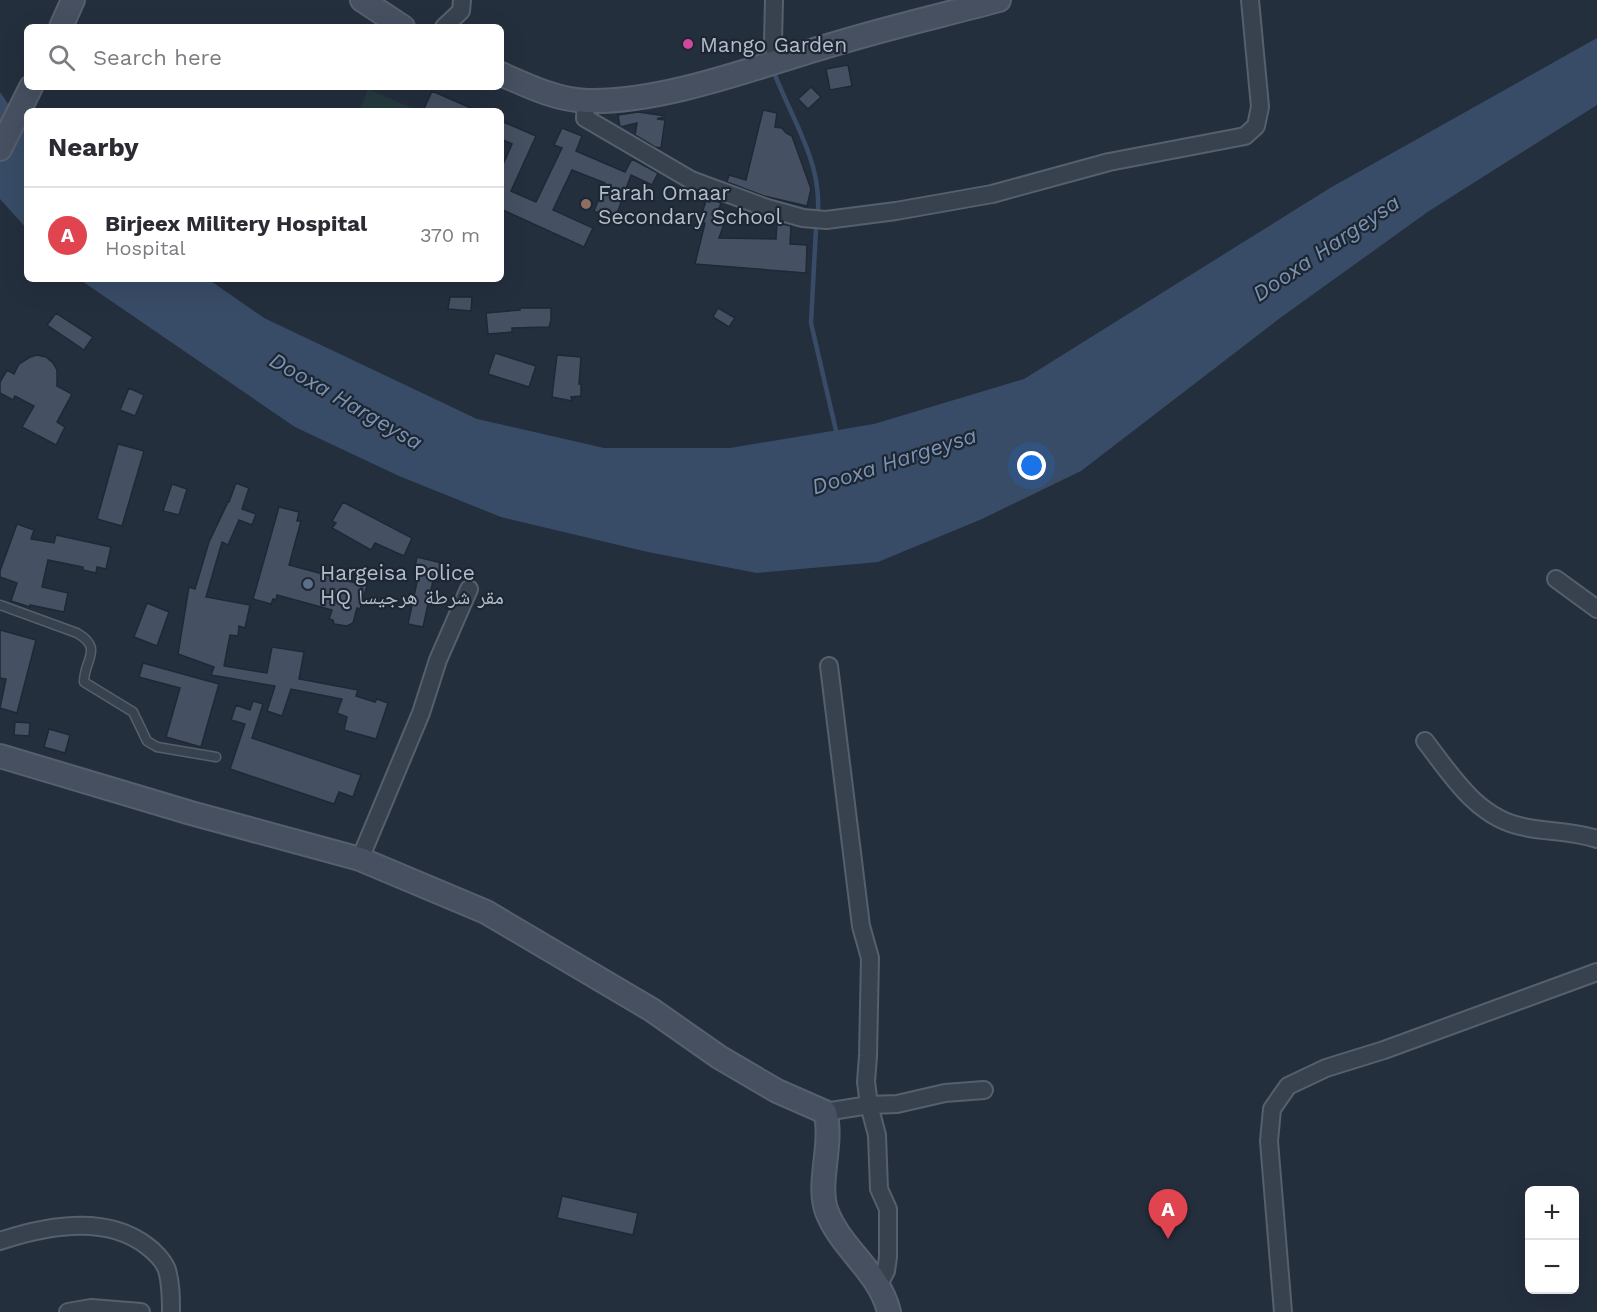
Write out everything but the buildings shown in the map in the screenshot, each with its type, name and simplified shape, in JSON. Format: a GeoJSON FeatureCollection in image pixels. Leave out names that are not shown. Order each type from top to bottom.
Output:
{"type":"FeatureCollection","features":[{"type":"Feature","properties":{"kind":"main road"},"geometry":{"type":"LineString","coordinates":[[62,24],[73,0]]}},
{"type":"Feature","properties":{"kind":"main road"},"geometry":{"type":"LineString","coordinates":[[362,0],[398,24]]}},
{"type":"Feature","properties":{"kind":"main road"},"geometry":{"type":"LineString","coordinates":[[504,75],[563,98],[586,101],[614,100],[668,92],[999,0]]}},
{"type":"Feature","properties":{"kind":"main road"},"geometry":{"type":"LineString","coordinates":[[0,150],[30,90]]}},
{"type":"Feature","properties":{"kind":"main road"},"geometry":{"type":"LineString","coordinates":[[0,756],[191,813],[360,859],[486,912],[652,1010],[719,1057],[777,1091],[825,1112],[829,1126],[824,1184],[826,1210],[840,1237],[879,1284],[890,1312]]}},
{"type":"Feature","properties":{"kind":"street"},"geometry":{"type":"LineString","coordinates":[[447,24],[461,11],[462,0]]}},
{"type":"Feature","properties":{"kind":"street"},"geometry":{"type":"LineString","coordinates":[[774,0],[773,42],[777,61]]}},
{"type":"Feature","properties":{"kind":"street"},"geometry":{"type":"LineString","coordinates":[[586,101],[585,118],[691,180],[768,208],[803,218],[826,220],[896,211],[992,194],[1109,162],[1245,136],[1256,126],[1260,107],[1251,0]]}},
{"type":"Feature","properties":{"kind":"street"},"geometry":{"type":"LineString","coordinates":[[1556,579],[1597,609]]}},
{"type":"Feature","properties":{"kind":"street"},"geometry":{"type":"LineString","coordinates":[[360,859],[421,713],[438,660],[469,589]]}},
{"type":"Feature","properties":{"kind":"street"},"geometry":{"type":"LineString","coordinates":[[829,666],[861,926],[870,958],[866,1082],[877,1135],[879,1189],[888,1209],[888,1257],[886,1270],[879,1284]]}},
{"type":"Feature","properties":{"kind":"street"},"geometry":{"type":"LineString","coordinates":[[1425,741],[1473,801],[1502,822],[1525,828],[1584,835],[1597,839]]}},
{"type":"Feature","properties":{"kind":"street"},"geometry":{"type":"LineString","coordinates":[[1283,1312],[1269,1141],[1272,1109],[1288,1086],[1326,1068],[1384,1050],[1597,972]]}},
{"type":"Feature","properties":{"kind":"street"},"geometry":{"type":"LineString","coordinates":[[825,1112],[869,1105],[897,1104],[945,1093],[984,1090]]}},
{"type":"Feature","properties":{"kind":"street"},"geometry":{"type":"LineString","coordinates":[[0,1241],[55,1227],[93,1226],[136,1237],[154,1251],[167,1268],[171,1312]]}},
{"type":"Feature","properties":{"kind":"street"},"geometry":{"type":"LineString","coordinates":[[68,1312],[91,1308],[141,1312]]}},
{"type":"Feature","properties":{"kind":"lane"},"geometry":{"type":"LineString","coordinates":[[0,605],[85,637],[91,646],[91,653],[84,681],[133,712],[147,741],[157,747],[216,757]]}},
{"type":"Feature","properties":{"kind":"green space"},"geometry":{"type":"Polygon","coordinates":[[[368,90],[370,90],[412,108],[360,108],[368,90]]]}},
{"type":"Feature","properties":{"kind":"water","name":"Dooxa Hargeysa"},"geometry":{"type":"Polygon","coordinates":[[[1597,38],[1597,105],[1429,211],[1280,318],[1081,471],[982,519],[878,562],[757,573],[648,552],[501,517],[399,476],[295,427],[83,282],[212,282],[264,318],[477,419],[604,448],[730,448],[874,424],[1024,379],[1330,188],[1597,38]]]}},
{"type":"Feature","properties":{"kind":"water"},"geometry":{"type":"Polygon","coordinates":[[[0,92],[24,128],[24,226],[0,199],[0,92]]]}},
{"type":"Feature","properties":{"kind":"waterway"},"geometry":{"type":"LineString","coordinates":[[775,75],[807,149],[817,187],[818,207],[811,323],[837,435]]}},
{"type":"Feature","properties":{"kind":"place","name":"Mango Garden"},"geometry":{"type":"Point","coordinates":[688,44]}},
{"type":"Feature","properties":{"kind":"place","name":"Farah Omaar Secondary School"},"geometry":{"type":"Point","coordinates":[586,204]}},
{"type":"Feature","properties":{"kind":"place","name":"Hargeisa Police HQ مقر شرطة هرجيسا"},"geometry":{"type":"Point","coordinates":[308,584]}},
{"type":"Feature","properties":{"kind":"place","name":"Birjeex Militery Hospital"},"geometry":{"type":"Point","coordinates":[1168,1239]}}]}
